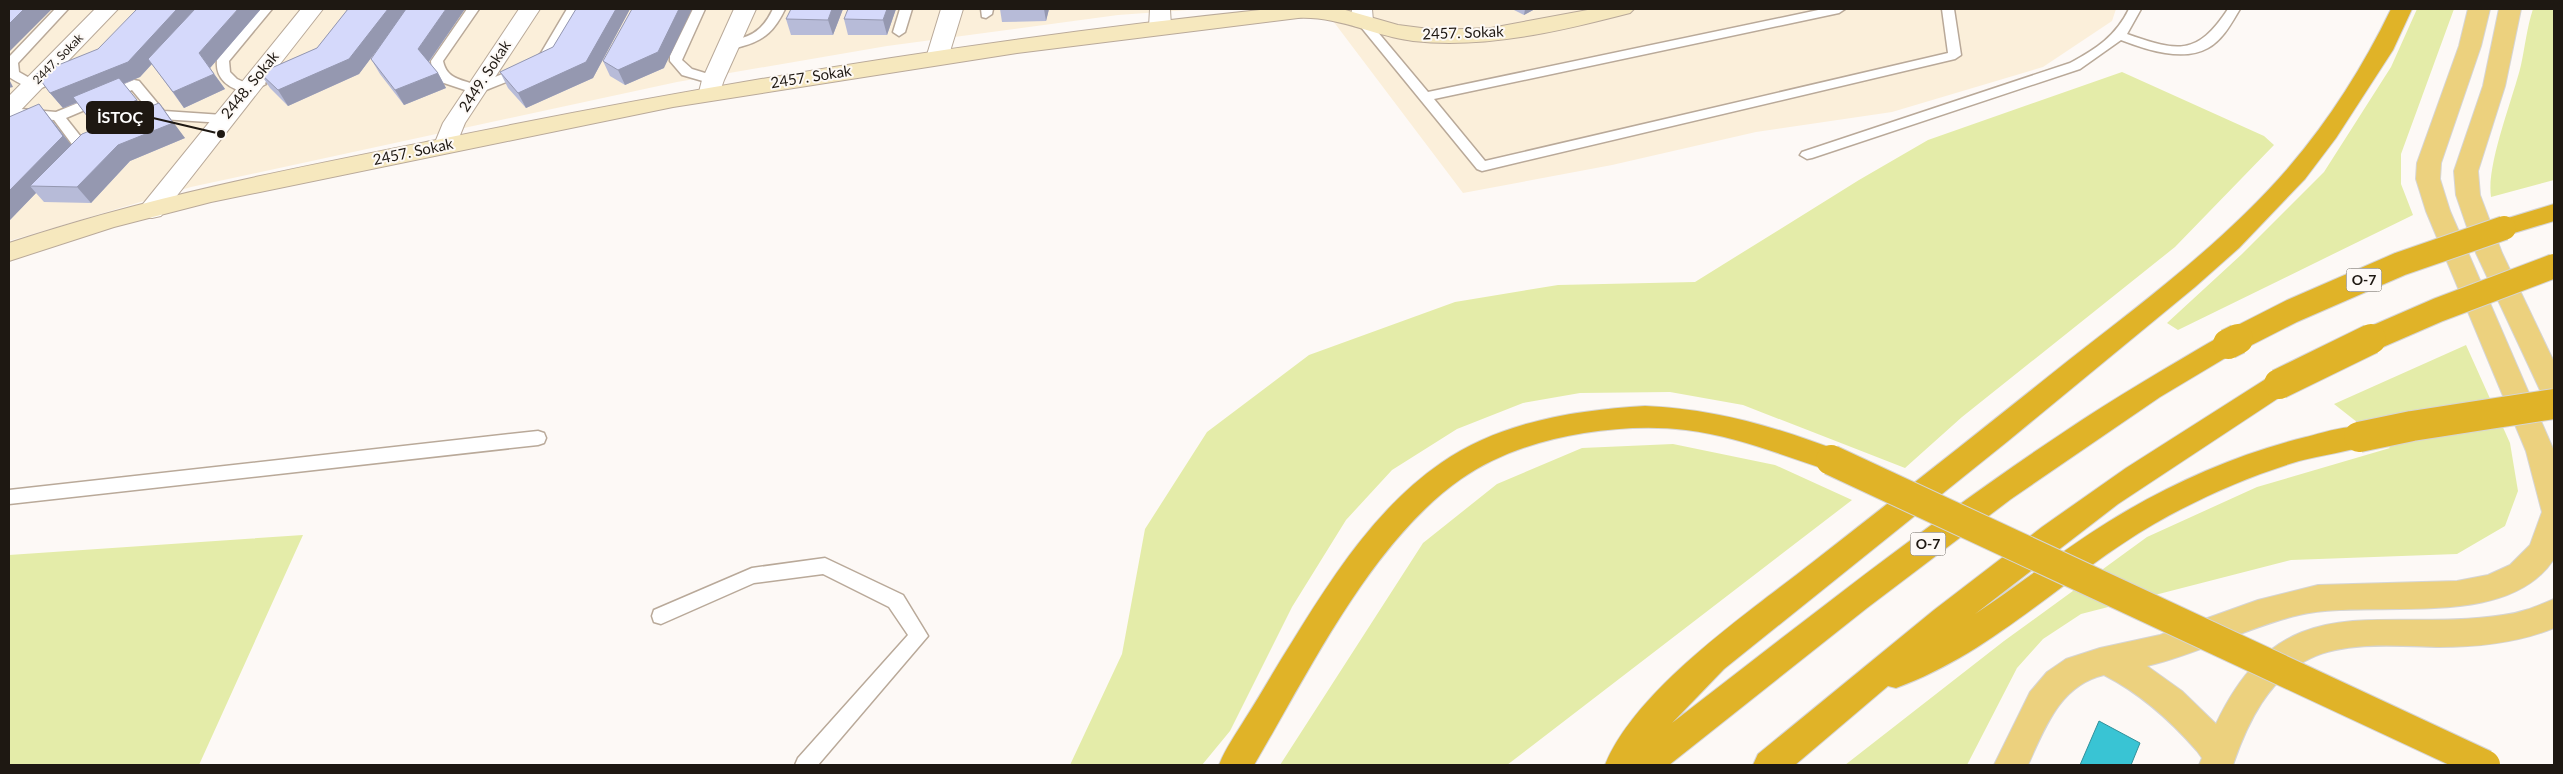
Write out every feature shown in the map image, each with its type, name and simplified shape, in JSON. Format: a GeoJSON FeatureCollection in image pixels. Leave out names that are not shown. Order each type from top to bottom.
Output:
{"type":"FeatureCollection","features":[{"type":"Feature","properties":{"kind":"highway"},"geometry":{"type":"LineString","coordinates":[[1622,765],[1653,719],[1713,659],[1998,433],[2186,281],[2230,242],[2297,172],[2328,133],[2382,50],[2401,9]]}},
{"type":"Feature","properties":{"kind":"highway","name":"O-7"},"geometry":{"type":"LineString","coordinates":[[1643,765],[1988,497],[2168,377],[2292,311],[2400,264],[2554,212]]}},
{"type":"Feature","properties":{"kind":"highway"},"geometry":{"type":"LineString","coordinates":[[1770,765],[1862,688],[2052,536],[2213,425],[2279,384],[2369,340],[2438,310],[2554,266]]}},
{"type":"Feature","properties":{"kind":"highway"},"geometry":{"type":"LineString","coordinates":[[1862,688],[1931,658],[1992,622],[2118,531],[2158,507],[2272,459],[2327,441],[2554,404]]}},
{"type":"Feature","properties":{"kind":"highway"},"geometry":{"type":"LineString","coordinates":[[1236,765],[1360,565],[1422,493],[1452,469],[1476,455],[1539,431],[1580,422],[1650,418],[1720,424],[1831,460],[2485,765]]}},
{"type":"Feature","properties":{"kind":"main road"},"geometry":{"type":"LineString","coordinates":[[2479,9],[2470,46],[2429,163],[2428,179],[2438,211],[2540,451],[2554,506]]}},
{"type":"Feature","properties":{"kind":"main road"},"geometry":{"type":"LineString","coordinates":[[2510,9],[2494,86],[2466,172],[2468,195],[2489,253],[2554,390]]}},
{"type":"Feature","properties":{"kind":"main road"},"geometry":{"type":"LineString","coordinates":[[2011,765],[2050,690],[2069,674],[2090,664],[2109,662],[2159,649],[2278,608],[2319,598],[2362,595],[2451,596],[2484,590],[2514,578],[2532,565],[2543,553],[2552,536],[2554,519]]}},
{"type":"Feature","properties":{"kind":"main road"},"geometry":{"type":"LineString","coordinates":[[2218,760],[2241,706],[2256,684],[2291,652],[2317,642],[2346,636],[2388,632],[2438,634],[2494,631],[2524,624],[2554,613]]}},
{"type":"Feature","properties":{"kind":"main road"},"geometry":{"type":"LineString","coordinates":[[2109,662],[2138,675],[2161,692],[2206,734],[2218,760]]}},
{"type":"Feature","properties":{"kind":"street","name":"2447. Sokak"},"geometry":{"type":"LineString","coordinates":[[9,111],[32,85],[108,9]]}},
{"type":"Feature","properties":{"kind":"street","name":"2448. Sokak"},"geometry":{"type":"LineString","coordinates":[[152,210],[312,9]]}},
{"type":"Feature","properties":{"kind":"street","name":"2449. Sokak"},"geometry":{"type":"LineString","coordinates":[[446,145],[454,124],[529,9]]}},
{"type":"Feature","properties":{"kind":"street"},"geometry":{"type":"LineString","coordinates":[[712,86],[745,9]]}},
{"type":"Feature","properties":{"kind":"street"},"geometry":{"type":"LineString","coordinates":[[937,58],[952,9]]}},
{"type":"Feature","properties":{"kind":"street","name":"2457. Sokak"},"geometry":{"type":"LineString","coordinates":[[9,252],[152,210],[712,86],[937,58],[1160,18],[1332,11],[1362,15],[1411,34],[1438,36],[1494,34],[1572,14],[1623,9]]}},
{"type":"Feature","properties":{"kind":"lane"},"geometry":{"type":"LineString","coordinates":[[60,76],[32,85],[13,74],[10,62],[62,9]]}},
{"type":"Feature","properties":{"kind":"lane"},"geometry":{"type":"LineString","coordinates":[[266,9],[222,60],[222,67],[225,77],[230,82],[248,89],[272,79]]}},
{"type":"Feature","properties":{"kind":"lane"},"geometry":{"type":"LineString","coordinates":[[473,9],[437,61],[439,72],[446,78],[476,89],[526,70],[542,60],[573,9]]}},
{"type":"Feature","properties":{"kind":"lane"},"geometry":{"type":"LineString","coordinates":[[699,9],[676,56],[676,61],[687,72],[712,86]]}},
{"type":"Feature","properties":{"kind":"lane"},"geometry":{"type":"LineString","coordinates":[[728,46],[766,33],[772,26],[779,9]]}},
{"type":"Feature","properties":{"kind":"lane"},"geometry":{"type":"LineString","coordinates":[[898,32],[906,9]]}},
{"type":"Feature","properties":{"kind":"lane"},"geometry":{"type":"LineString","coordinates":[[1425,97],[1839,9]]}},
{"type":"Feature","properties":{"kind":"lane"},"geometry":{"type":"LineString","coordinates":[[1362,15],[1425,97],[1482,166],[1955,55],[1948,9]]}},
{"type":"Feature","properties":{"kind":"lane"},"geometry":{"type":"LineString","coordinates":[[1807,155],[2075,66],[2108,47],[2121,36],[2135,9]]}},
{"type":"Feature","properties":{"kind":"lane"},"geometry":{"type":"LineString","coordinates":[[2121,36],[2161,47],[2195,48],[2205,44],[2224,24],[2234,9]]}},
{"type":"Feature","properties":{"kind":"lane"},"geometry":{"type":"LineString","coordinates":[[9,111],[58,116],[134,84],[160,115]]}},
{"type":"Feature","properties":{"kind":"lane"},"geometry":{"type":"LineString","coordinates":[[134,126],[160,115],[224,119]]}},
{"type":"Feature","properties":{"kind":"lane"},"geometry":{"type":"LineString","coordinates":[[58,116],[82,148],[108,137]]}},
{"type":"Feature","properties":{"kind":"lane"},"geometry":{"type":"LineString","coordinates":[[9,498],[538,438]]}},
{"type":"Feature","properties":{"kind":"lane"},"geometry":{"type":"LineString","coordinates":[[662,616],[752,576],[825,566],[896,600],[919,636],[805,765]]}},
{"type":"Feature","properties":{"kind":"shaded area"},"geometry":{"type":"Polygon","coordinates":[[[9,9],[1201,9],[1118,15],[887,46],[677,82],[191,187],[9,241],[9,9]]]}},
{"type":"Feature","properties":{"kind":"shaded area"},"geometry":{"type":"Polygon","coordinates":[[[1324,9],[2116,9],[2112,21],[2043,67],[1892,112],[1756,132],[1612,165],[1463,193],[1324,9]]]}},
{"type":"Feature","properties":{"kind":"green space"},"geometry":{"type":"Polygon","coordinates":[[[2417,9],[2454,9],[2401,154],[2401,184],[2413,215],[2178,330],[2167,323],[2242,254],[2324,172],[2391,67],[2417,9]]]}},
{"type":"Feature","properties":{"kind":"green space"},"geometry":{"type":"Polygon","coordinates":[[[2533,9],[2554,9],[2554,180],[2491,197],[2492,168],[2496,150],[2521,65],[2533,9]]]}},
{"type":"Feature","properties":{"kind":"green space"},"geometry":{"type":"Polygon","coordinates":[[[2122,72],[2264,136],[2274,145],[2175,247],[1962,417],[1905,468],[1743,405],[1670,392],[1580,393],[1523,403],[1457,429],[1392,470],[1346,520],[1292,607],[1230,731],[1202,765],[1070,765],[1122,654],[1145,529],[1207,432],[1309,355],[1455,302],[1558,285],[1695,282],[1859,180],[1928,140],[2122,72]]]}},
{"type":"Feature","properties":{"kind":"green space"},"geometry":{"type":"Polygon","coordinates":[[[2466,345],[2510,443],[2518,491],[2505,526],[2457,554],[2291,560],[2081,614],[2043,639],[2017,668],[1967,765],[1845,765],[2004,641],[2147,537],[2257,487],[2390,448],[2334,404],[2466,345]]]}},
{"type":"Feature","properties":{"kind":"green space"},"geometry":{"type":"Polygon","coordinates":[[[1673,444],[1775,465],[1852,500],[1507,765],[1280,765],[1423,543],[1497,484],[1582,448],[1673,444]]]}},
{"type":"Feature","properties":{"kind":"green space"},"geometry":{"type":"Polygon","coordinates":[[[303,535],[199,765],[9,765],[9,555],[303,535]]]}},
{"type":"Feature","properties":{"kind":"water"},"geometry":{"type":"Polygon","coordinates":[[[2099,721],[2140,743],[2131,765],[2080,765],[2099,721]]]}},
{"type":"Feature","properties":{"kind":"building"},"geometry":{"type":"Polygon","coordinates":[[[9,9],[24,9],[9,24],[9,9]]]}},
{"type":"Feature","properties":{"kind":"building"},"geometry":{"type":"Polygon","coordinates":[[[137,9],[177,9],[128,62],[50,93],[36,74],[98,49],[137,9]]]}},
{"type":"Feature","properties":{"kind":"building"},"geometry":{"type":"Polygon","coordinates":[[[195,9],[238,9],[199,53],[214,74],[173,92],[148,59],[195,9]]]}},
{"type":"Feature","properties":{"kind":"building"},"geometry":{"type":"Polygon","coordinates":[[[348,9],[388,9],[349,59],[278,90],[260,73],[317,48],[348,9]]]}},
{"type":"Feature","properties":{"kind":"building"},"geometry":{"type":"Polygon","coordinates":[[[406,9],[446,9],[418,49],[438,73],[395,90],[371,59],[406,9]]]}},
{"type":"Feature","properties":{"kind":"building"},"geometry":{"type":"Polygon","coordinates":[[[576,9],[616,9],[586,62],[518,93],[500,72],[553,47],[576,9]]]}},
{"type":"Feature","properties":{"kind":"building"},"geometry":{"type":"Polygon","coordinates":[[[632,9],[679,9],[658,52],[618,70],[603,61],[632,9]]]}},
{"type":"Feature","properties":{"kind":"building"},"geometry":{"type":"Polygon","coordinates":[[[791,9],[832,9],[828,20],[786,19],[791,9]]]}},
{"type":"Feature","properties":{"kind":"building"},"geometry":{"type":"Polygon","coordinates":[[[848,9],[887,9],[883,20],[844,19],[848,9]]]}},
{"type":"Feature","properties":{"kind":"building"},"geometry":{"type":"Polygon","coordinates":[[[119,78],[137,100],[90,120],[73,97],[119,78]]]}},
{"type":"Feature","properties":{"kind":"building"},"geometry":{"type":"Polygon","coordinates":[[[159,103],[173,123],[118,145],[77,187],[30,186],[82,134],[159,103]]]}},
{"type":"Feature","properties":{"kind":"building"},"geometry":{"type":"Polygon","coordinates":[[[39,104],[63,136],[9,191],[9,117],[39,104]]]}},
{"type":"Feature","properties":{"kind":"place","name":"İSTOÇ"},"geometry":{"type":"Point","coordinates":[221,134]}}]}
